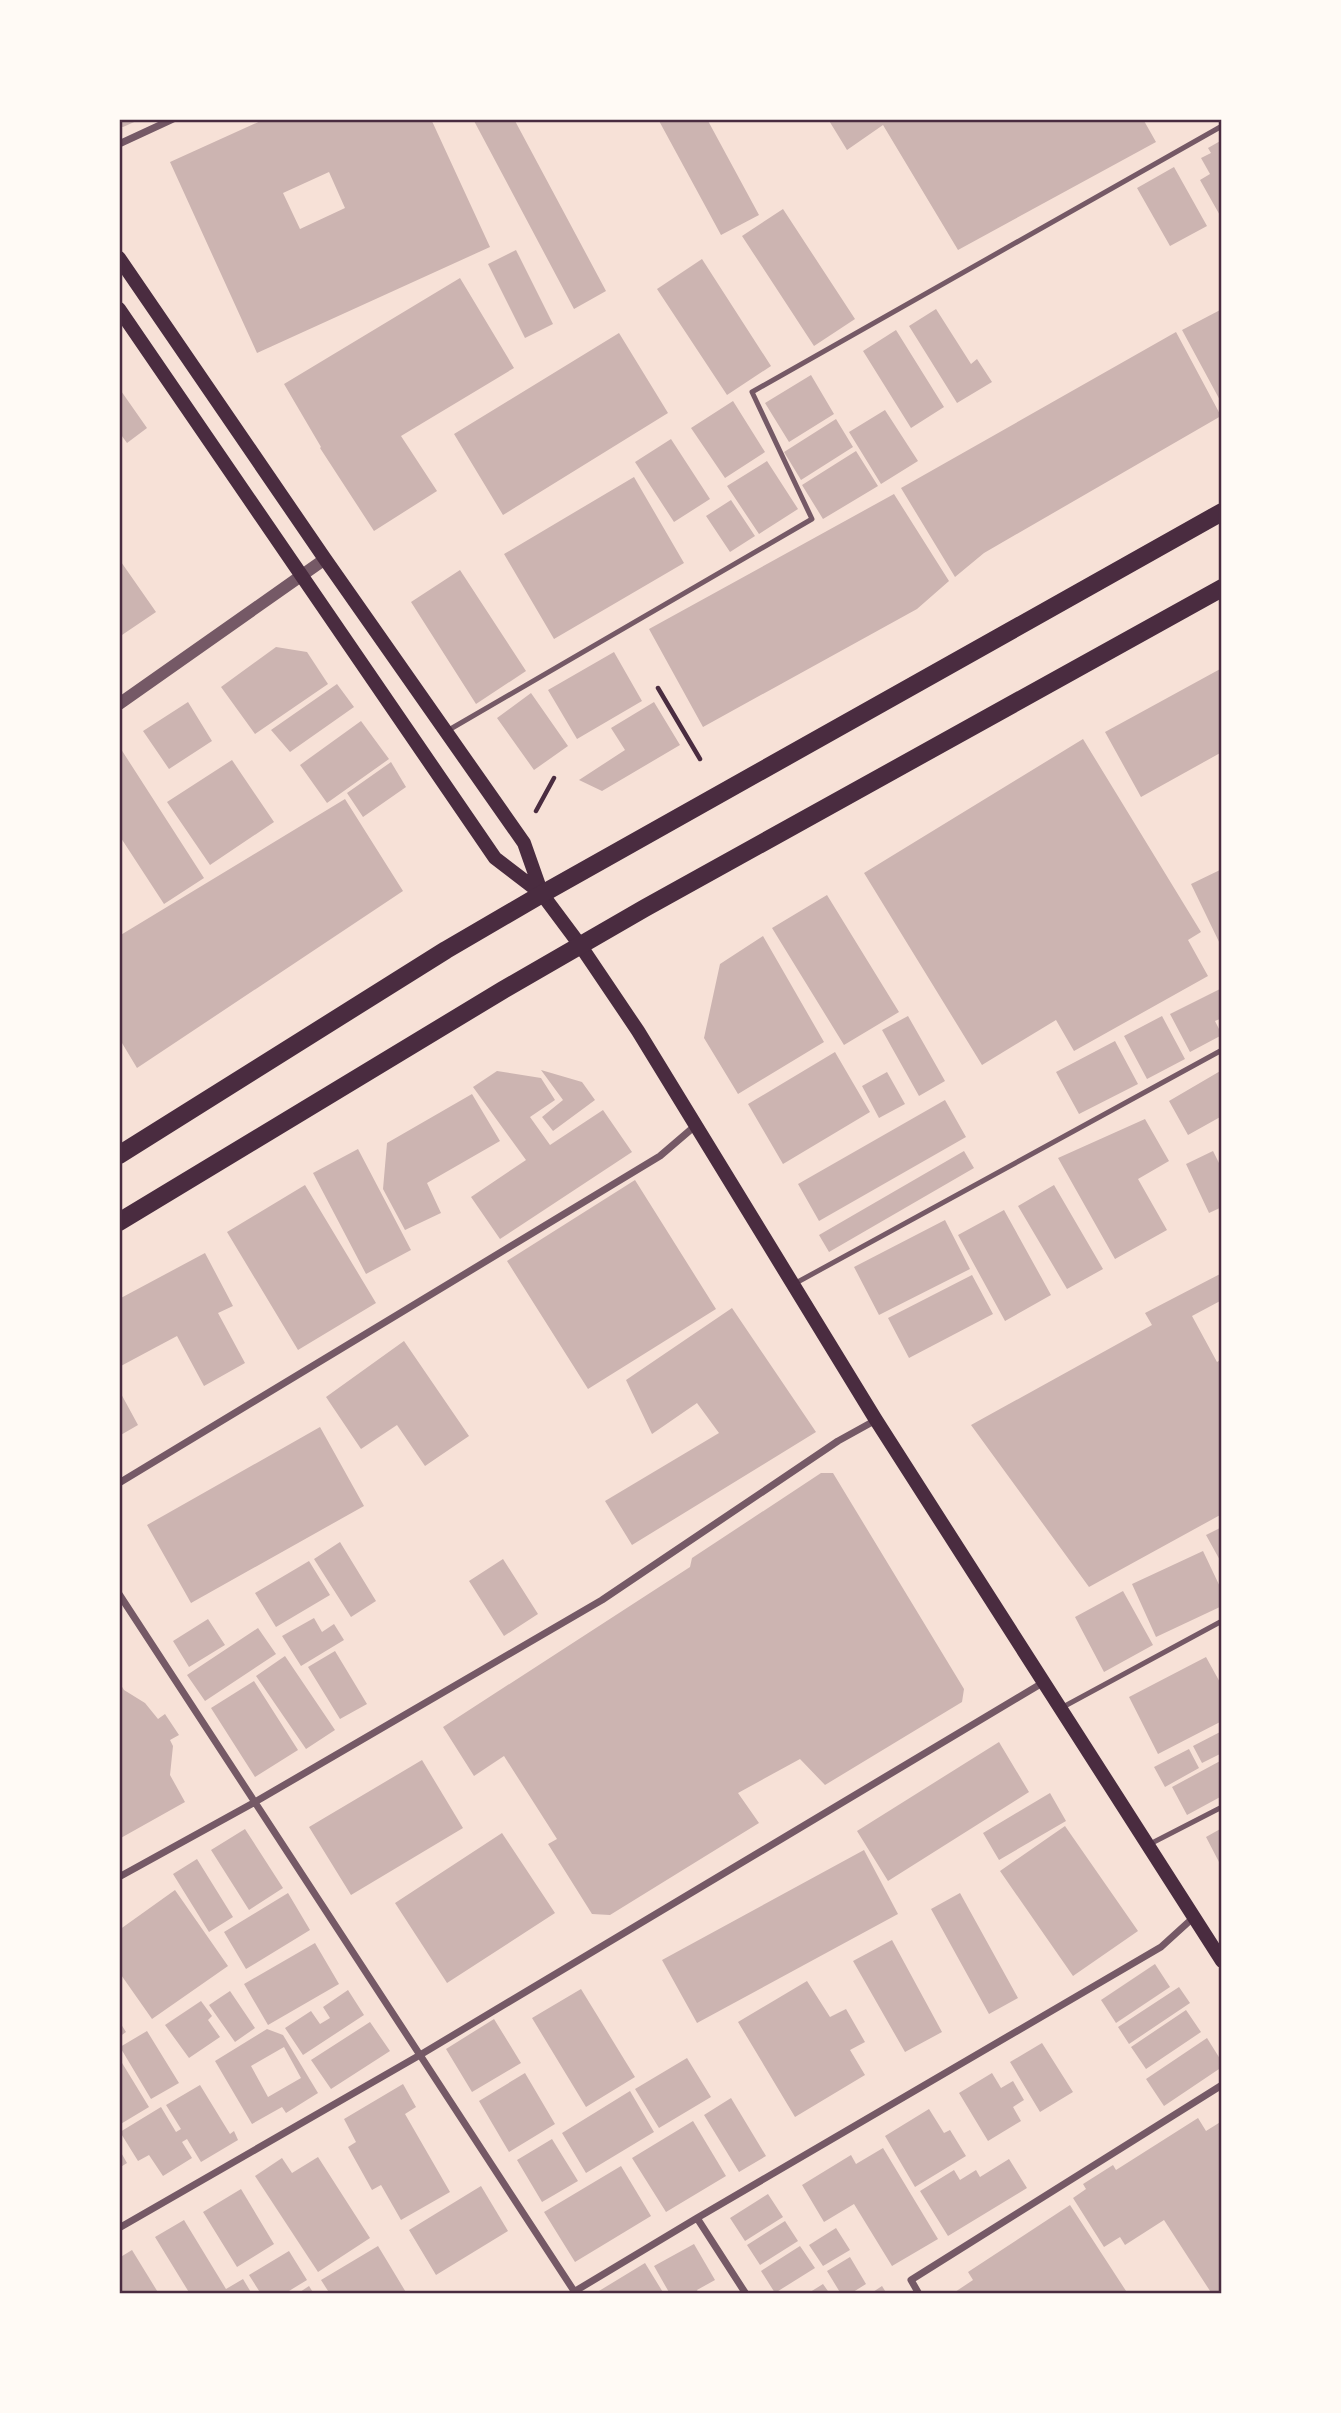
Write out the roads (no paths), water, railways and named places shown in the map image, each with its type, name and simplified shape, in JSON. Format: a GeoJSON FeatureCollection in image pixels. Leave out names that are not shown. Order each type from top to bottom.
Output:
{"type":"FeatureCollection","features":[{"type":"Feature","properties":{"kind":"main road"},"geometry":{"type":"LineString","coordinates":[[119,258],[524,843],[542,894]]}},
{"type":"Feature","properties":{"kind":"main road"},"geometry":{"type":"LineString","coordinates":[[119,309],[495,858],[542,894],[638,1031],[876,1420],[1222,1961]]}},
{"type":"Feature","properties":{"kind":"main road"},"geometry":{"type":"LineString","coordinates":[[119,1155],[435,957],[542,894],[1222,512]]}},
{"type":"Feature","properties":{"kind":"main road"},"geometry":{"type":"LineString","coordinates":[[119,1222],[580,945],[1222,588]]}},
{"type":"Feature","properties":{"kind":"street"},"geometry":{"type":"LineString","coordinates":[[119,144],[173,119]]}},
{"type":"Feature","properties":{"kind":"street"},"geometry":{"type":"LineString","coordinates":[[119,704],[325,559]]}},
{"type":"Feature","properties":{"kind":"street"},"geometry":{"type":"LineString","coordinates":[[119,1483],[660,1156],[695,1126]]}},
{"type":"Feature","properties":{"kind":"street"},"geometry":{"type":"LineString","coordinates":[[119,1877],[255,1802],[602,1600],[838,1441],[876,1420]]}},
{"type":"Feature","properties":{"kind":"street"},"geometry":{"type":"LineString","coordinates":[[119,1594],[574,2293],[697,2218],[1161,1947],[1194,1917]]}},
{"type":"Feature","properties":{"kind":"street"},"geometry":{"type":"LineString","coordinates":[[119,2228],[420,2055],[1045,1682]]}},
{"type":"Feature","properties":{"kind":"street"},"geometry":{"type":"LineString","coordinates":[[919,2294],[911,2280],[1222,2085]]}},
{"type":"Feature","properties":{"kind":"street"},"geometry":{"type":"LineString","coordinates":[[697,2218],[746,2294]]}},
{"type":"Feature","properties":{"kind":"lane"},"geometry":{"type":"LineString","coordinates":[[447,732],[812,519],[752,392],[1222,126]]}},
{"type":"Feature","properties":{"kind":"lane"},"geometry":{"type":"LineString","coordinates":[[794,1284],[1222,1050]]}},
{"type":"Feature","properties":{"kind":"lane"},"geometry":{"type":"LineString","coordinates":[[1060,1708],[1222,1621]]}},
{"type":"Feature","properties":{"kind":"lane"},"geometry":{"type":"LineString","coordinates":[[1149,1844],[1222,1807]]}}]}
